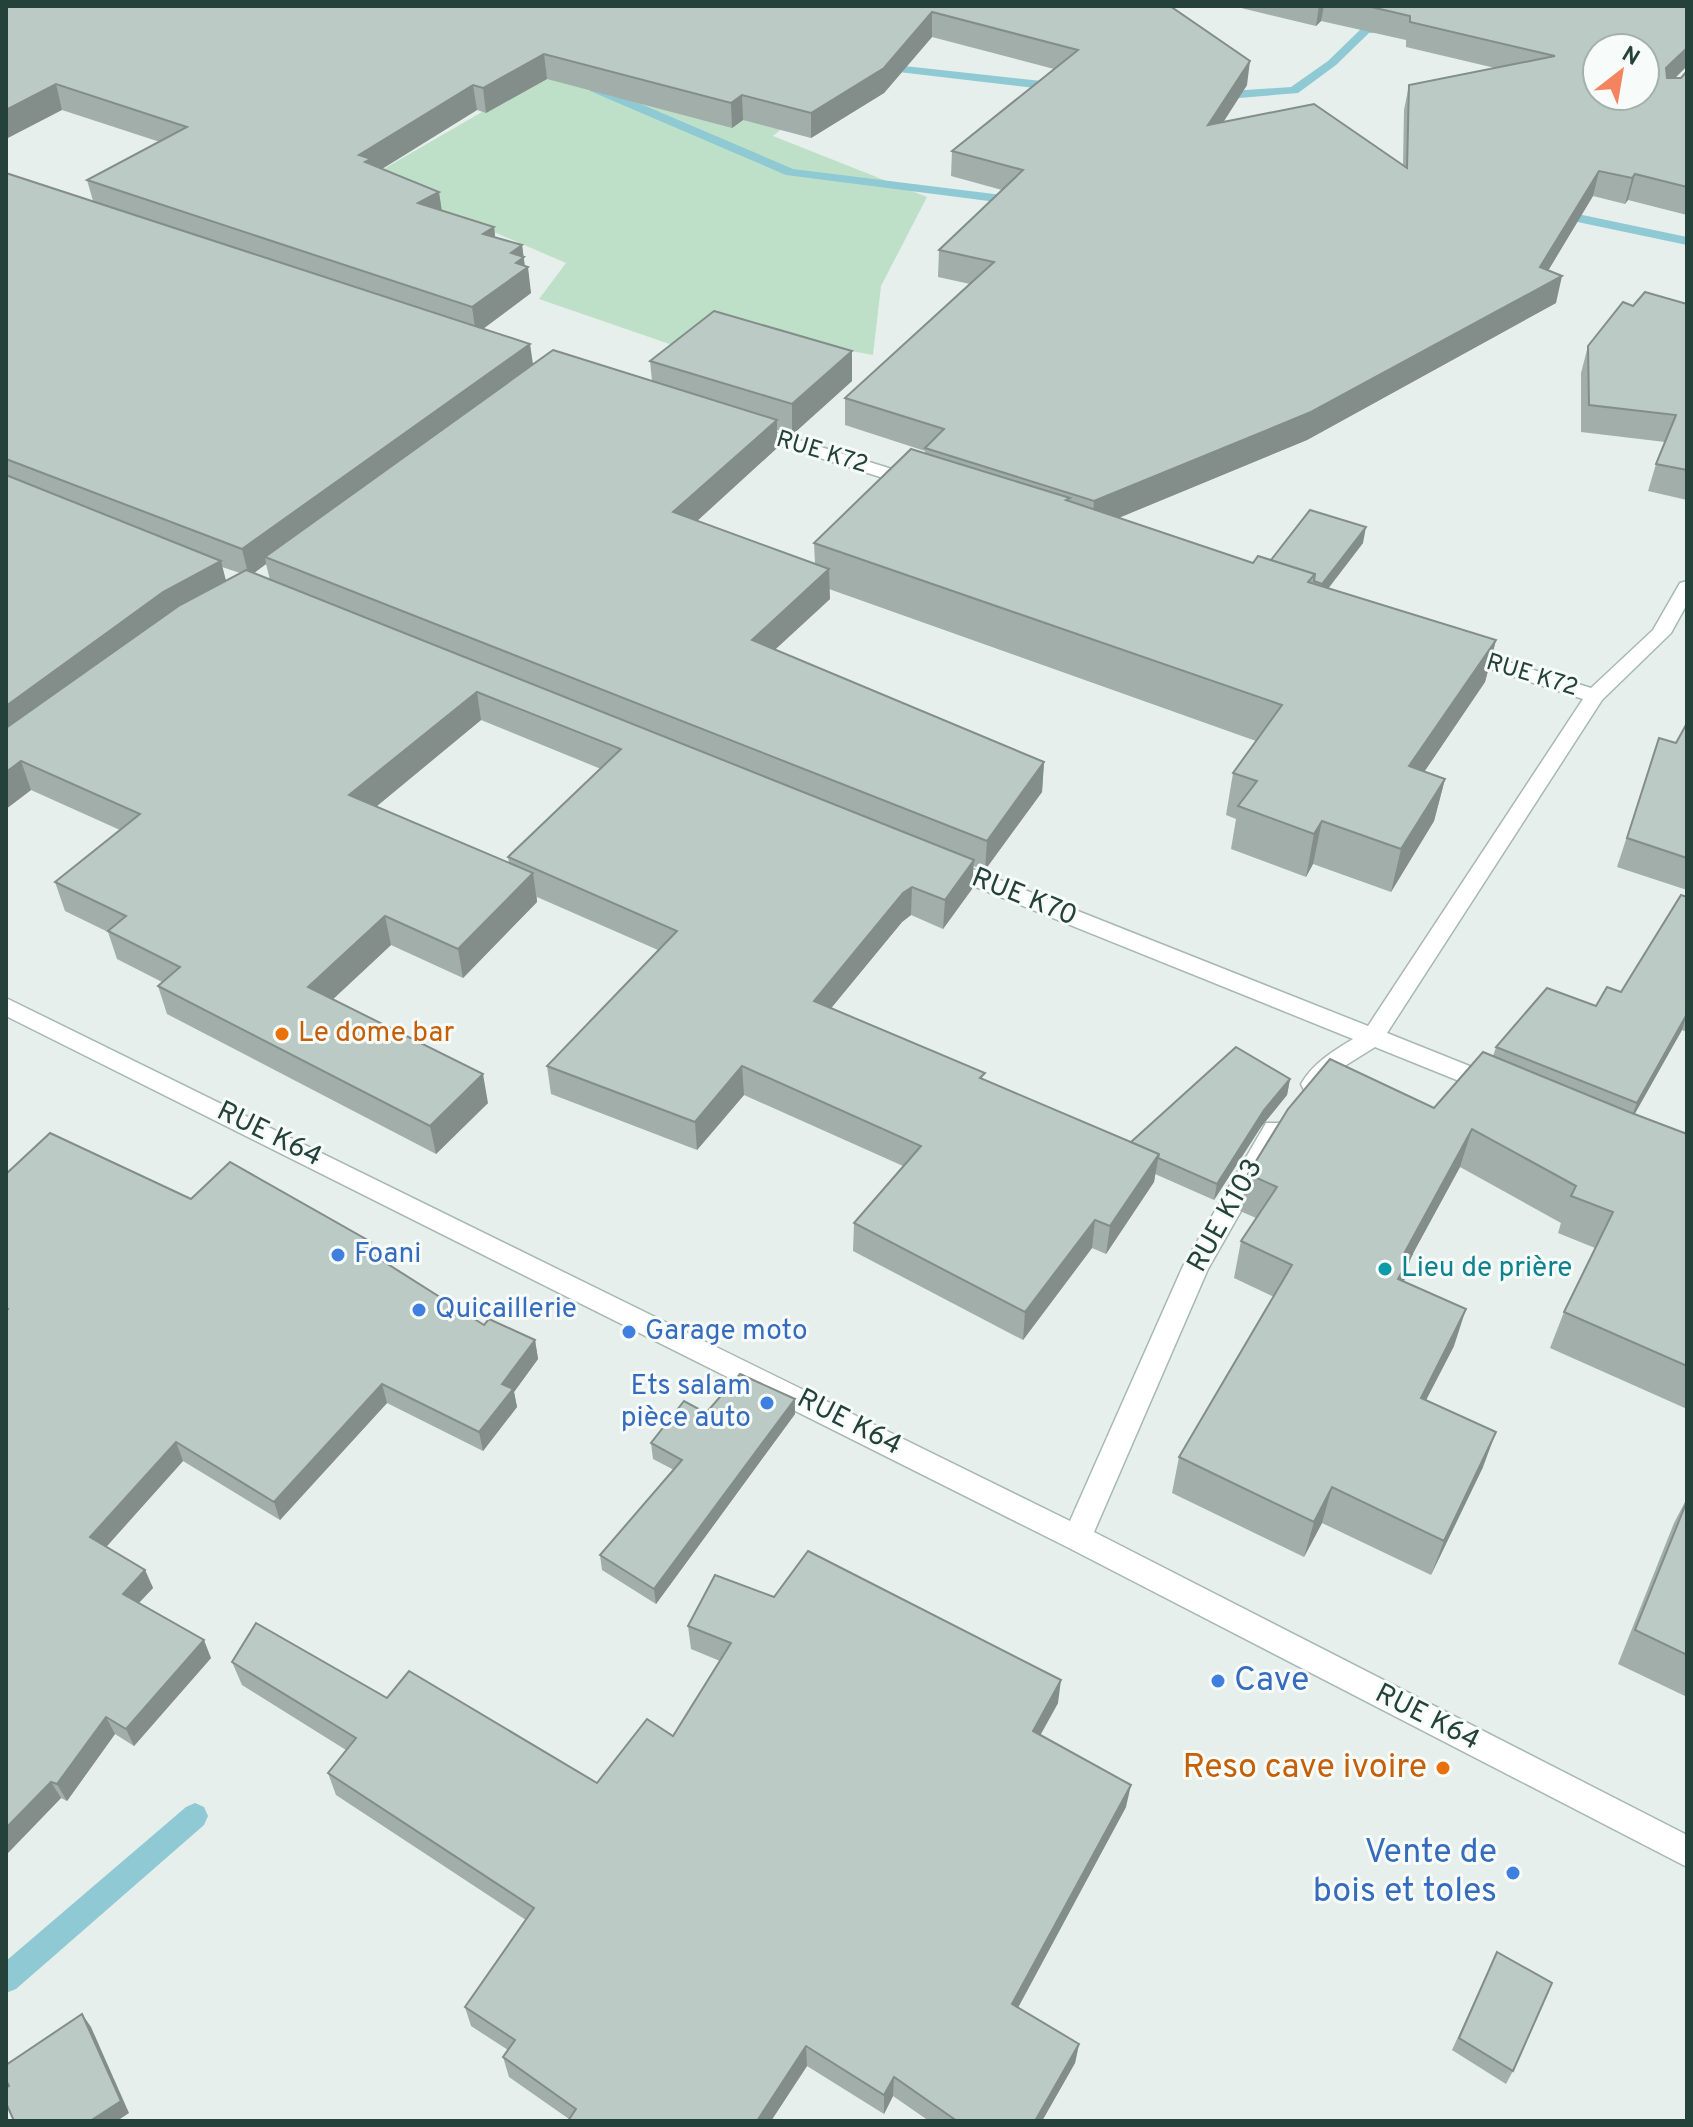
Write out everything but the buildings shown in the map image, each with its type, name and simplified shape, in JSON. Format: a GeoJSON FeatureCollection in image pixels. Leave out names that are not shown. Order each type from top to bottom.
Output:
{"type":"FeatureCollection","features":[{"type":"Feature","properties":{"kind":"street","name":"RUE K72"},"geometry":{"type":"LineString","coordinates":[[734,426],[931,487]]}},
{"type":"Feature","properties":{"kind":"street","name":"RUE K103"},"geometry":{"type":"LineString","coordinates":[[1077,1538],[1196,1266],[1289,1110],[1335,1061],[1372,1038],[1595,696],[1661,633],[1687,587]]}},
{"type":"Feature","properties":{"kind":"street","name":"RUE K72"},"geometry":{"type":"LineString","coordinates":[[1444,648],[1595,696]]}},
{"type":"Feature","properties":{"kind":"street","name":"RUE K70"},"geometry":{"type":"LineString","coordinates":[[929,860],[1515,1094]]}},
{"type":"Feature","properties":{"kind":"street","name":"RUE K64"},"geometry":{"type":"LineString","coordinates":[[6,1006],[1077,1538],[1687,1852]]}},
{"type":"Feature","properties":{"kind":"green space"},"geometry":{"type":"Polygon","coordinates":[[[665,6],[845,76],[773,136],[927,197],[881,286],[873,355],[714,326],[681,348],[539,299],[566,263],[368,178],[665,6]]]}},
{"type":"Feature","properties":{"kind":"waterway"},"geometry":{"type":"LineString","coordinates":[[1215,96],[1294,90],[1332,63],[1366,30],[1393,29]]}},
{"type":"Feature","properties":{"kind":"waterway"},"geometry":{"type":"LineString","coordinates":[[877,67],[1060,87]]}},
{"type":"Feature","properties":{"kind":"waterway"},"geometry":{"type":"LineString","coordinates":[[594,88],[790,172],[1019,201]]}},
{"type":"Feature","properties":{"kind":"waterway"},"geometry":{"type":"LineString","coordinates":[[1554,213],[1687,241]]}},
{"type":"Feature","properties":{"kind":"waterway"},"geometry":{"type":"LineString","coordinates":[[6,1979],[195,1816]]}},
{"type":"Feature","properties":{"kind":"place","name":"Le dome bar"},"geometry":{"type":"Point","coordinates":[282,1034]}},
{"type":"Feature","properties":{"kind":"place","name":"Foani"},"geometry":{"type":"Point","coordinates":[338,1255]}},
{"type":"Feature","properties":{"kind":"place","name":"Lieu de prière"},"geometry":{"type":"Point","coordinates":[1385,1269]}},
{"type":"Feature","properties":{"kind":"place","name":"Quicaillerie"},"geometry":{"type":"Point","coordinates":[419,1310]}},
{"type":"Feature","properties":{"kind":"place","name":"Garage moto"},"geometry":{"type":"Point","coordinates":[629,1332]}},
{"type":"Feature","properties":{"kind":"place","name":"Ets salam pièce auto"},"geometry":{"type":"Point","coordinates":[767,1403]}},
{"type":"Feature","properties":{"kind":"place","name":"Cave"},"geometry":{"type":"Point","coordinates":[1218,1681]}},
{"type":"Feature","properties":{"kind":"place","name":"Reso cave ivoire"},"geometry":{"type":"Point","coordinates":[1443,1768]}},
{"type":"Feature","properties":{"kind":"place","name":"Vente de bois et toles"},"geometry":{"type":"Point","coordinates":[1513,1873]}}]}
